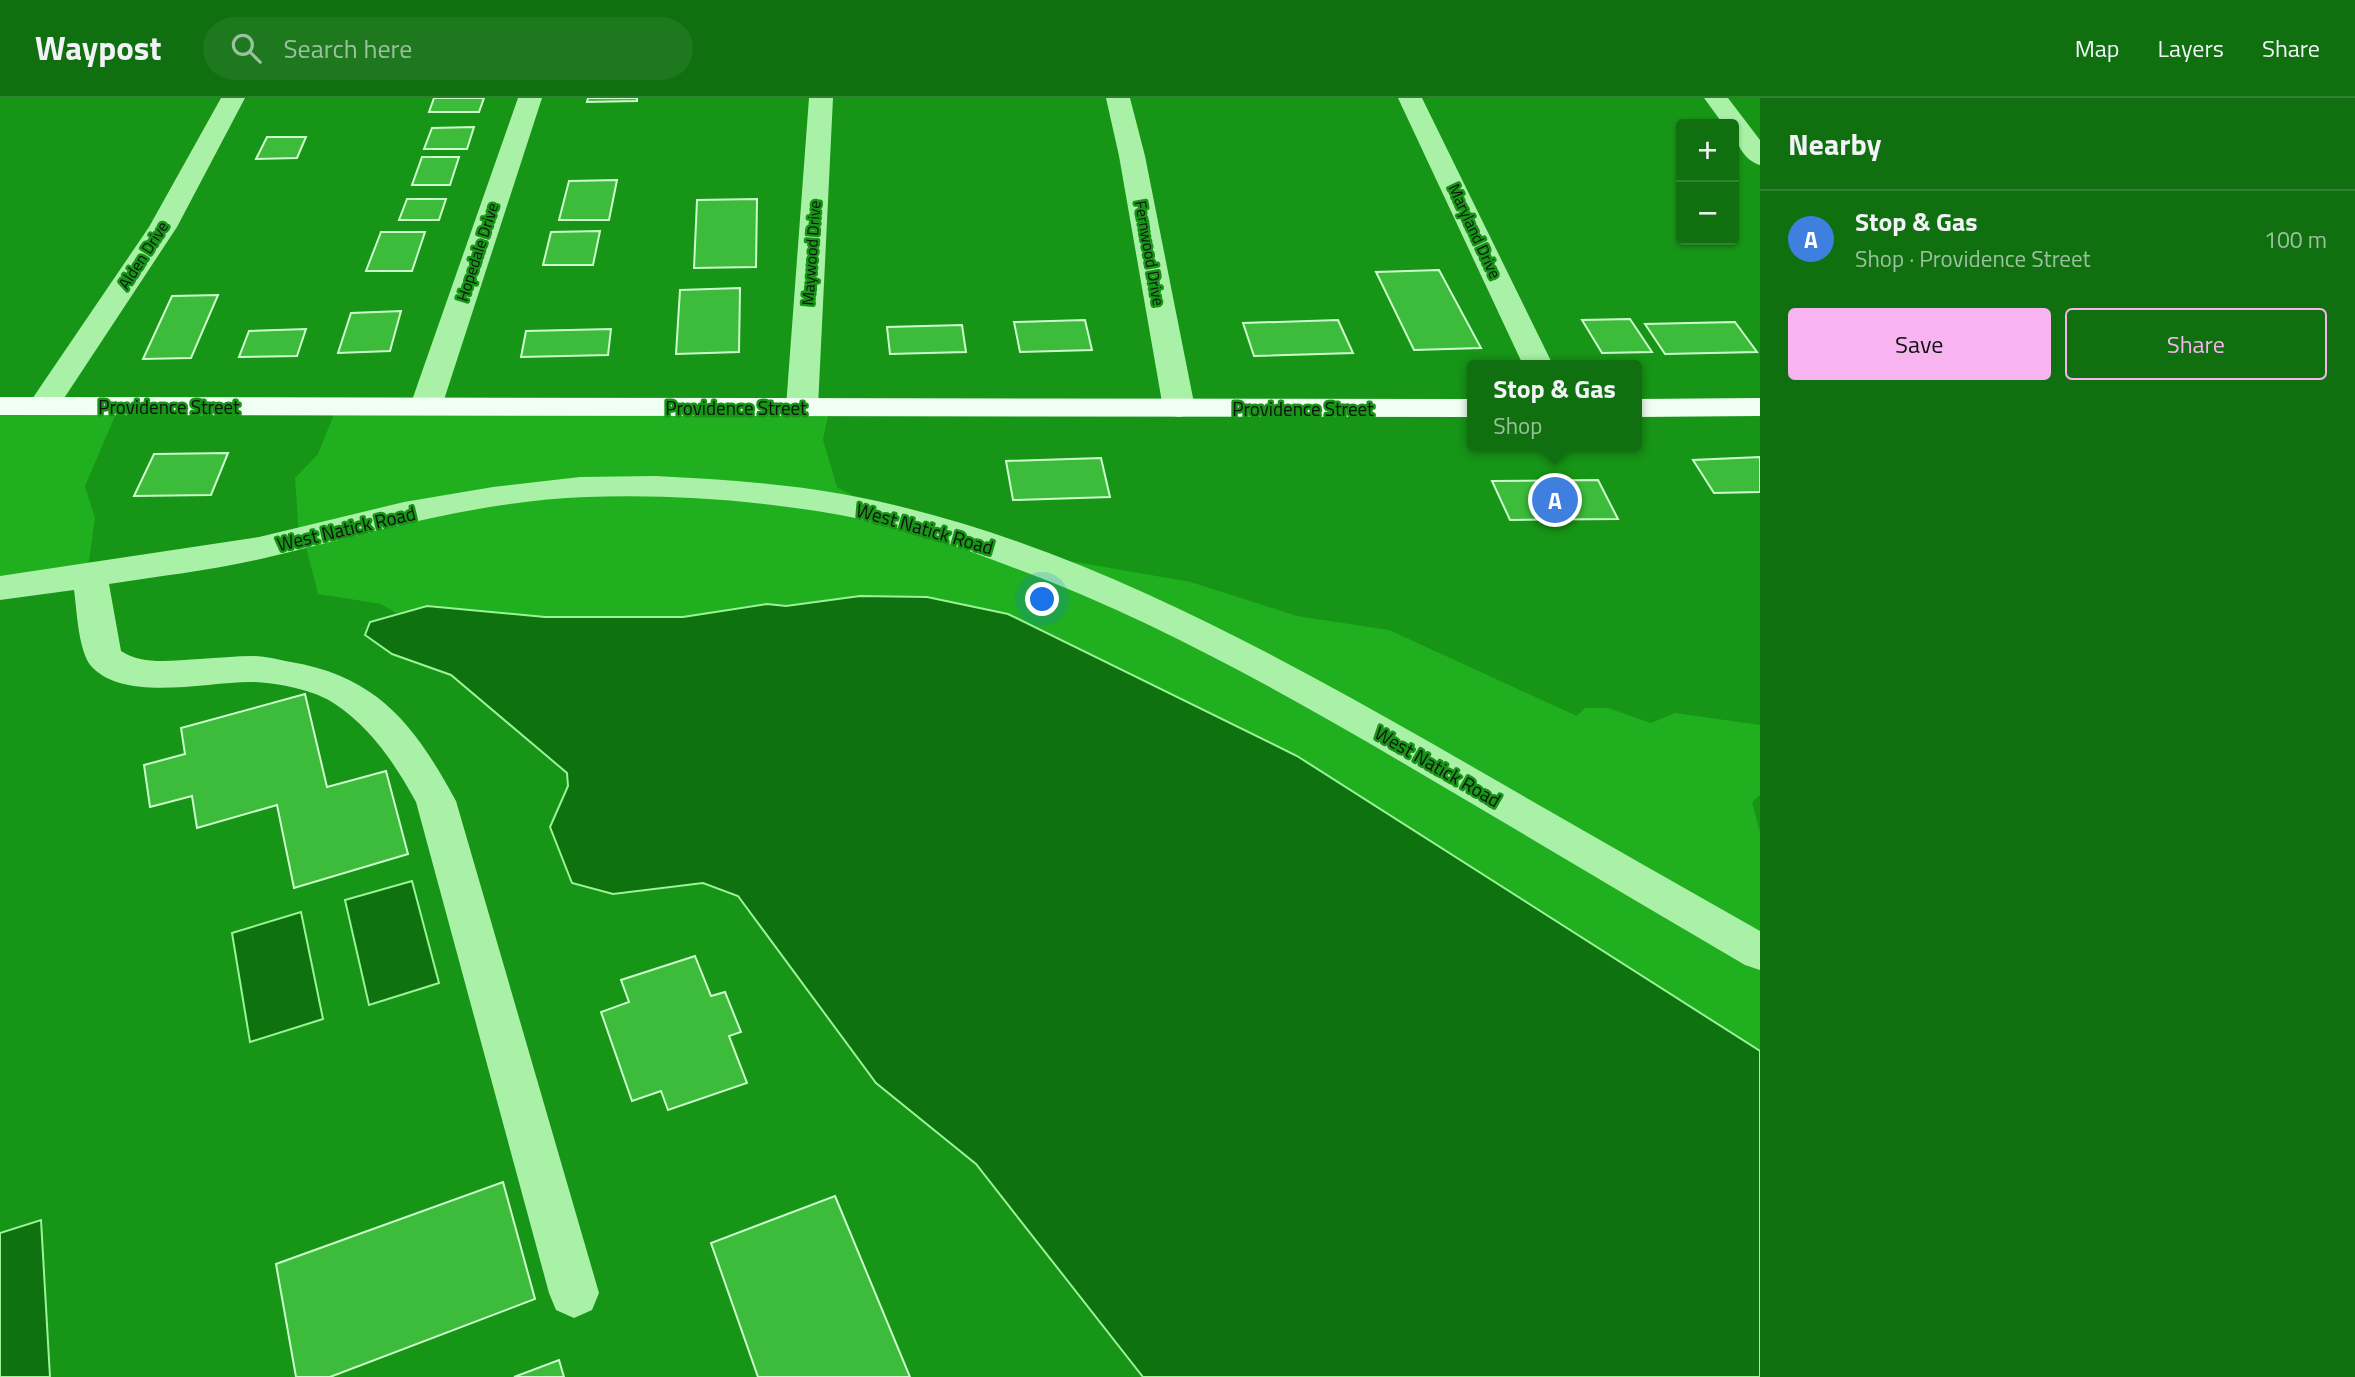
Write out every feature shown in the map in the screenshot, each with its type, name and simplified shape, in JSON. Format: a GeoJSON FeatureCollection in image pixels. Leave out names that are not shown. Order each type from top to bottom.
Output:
{"type":"FeatureCollection","features":[{"type":"Feature","properties":{"kind":"main road","name":"Providence Street"},"geometry":{"type":"LineString","coordinates":[[0,406],[1467,408]]}},
{"type":"Feature","properties":{"kind":"main road"},"geometry":{"type":"LineString","coordinates":[[1642,408],[1760,407]]}},
{"type":"Feature","properties":{"kind":"street","name":"Alden Drive"},"geometry":{"type":"LineString","coordinates":[[44,405],[163,227],[233,98]]}},
{"type":"Feature","properties":{"kind":"street","name":"Hopedale Drive"},"geometry":{"type":"LineString","coordinates":[[426,406],[530,98]]}},
{"type":"Feature","properties":{"kind":"street","name":"Maywood Drive"},"geometry":{"type":"LineString","coordinates":[[802,407],[821,98]]}},
{"type":"Feature","properties":{"kind":"street","name":"Fernwood Drive"},"geometry":{"type":"LineString","coordinates":[[1118,98],[1132,156],[1179,408]]}},
{"type":"Feature","properties":{"kind":"street","name":"Maryland Drive"},"geometry":{"type":"LineString","coordinates":[[1410,98],[1536,360]]}},
{"type":"Feature","properties":{"kind":"street"},"geometry":{"type":"LineString","coordinates":[[1716,98],[1760,157]]}},
{"type":"Feature","properties":{"kind":"street","name":"West Natick Road"},"geometry":{"type":"LineString","coordinates":[[0,588],[259,548],[404,513],[493,497],[580,487],[718,489],[800,497],[844,505],[979,542],[1077,578],[1172,621],[1276,672],[1760,952]]}},
{"type":"Feature","properties":{"kind":"street"},"geometry":{"type":"LineString","coordinates":[[90,576],[99,638],[105,658],[124,671],[153,674],[254,669],[307,678],[347,693],[379,719],[405,748],[436,801],[574,1293]]}},
{"type":"Feature","properties":{"kind":"shaded area"},"geometry":{"type":"Polygon","coordinates":[[[0,407],[118,409],[85,486],[95,518],[87,576],[0,588],[0,407]]]}},
{"type":"Feature","properties":{"kind":"shaded area"},"geometry":{"type":"Polygon","coordinates":[[[337,407],[829,411],[823,440],[837,487],[870,505],[1058,559],[1191,582],[1297,616],[1389,630],[1577,716],[1585,708],[1608,708],[1651,723],[1675,713],[1760,725],[1760,795],[1752,802],[1760,832],[1760,1051],[1297,756],[1008,614],[927,597],[860,596],[786,606],[767,604],[683,617],[545,617],[427,606],[396,613],[381,604],[318,594],[305,543],[299,538],[295,478],[318,454],[337,407]]]}},
{"type":"Feature","properties":{"kind":"shaded area"},"geometry":{"type":"Polygon","coordinates":[[[860,596],[927,597],[1008,614],[1297,756],[1760,1051],[1760,1377],[1143,1377],[976,1164],[876,1083],[738,896],[703,883],[613,894],[572,883],[550,827],[568,786],[567,773],[451,675],[392,654],[365,635],[370,622],[427,606],[545,617],[683,617],[767,604],[786,606],[860,596]]]}},
{"type":"Feature","properties":{"kind":"shaded area"},"geometry":{"type":"Polygon","coordinates":[[[412,881],[439,983],[369,1005],[345,900],[412,881]]]}},
{"type":"Feature","properties":{"kind":"shaded area"},"geometry":{"type":"Polygon","coordinates":[[[301,912],[323,1019],[250,1042],[232,933],[301,912]]]}},
{"type":"Feature","properties":{"kind":"shaded area"},"geometry":{"type":"Polygon","coordinates":[[[41,1220],[50,1377],[0,1377],[0,1233],[41,1220]]]}},
{"type":"Feature","properties":{"kind":"building"},"geometry":{"type":"Polygon","coordinates":[[[434,98],[484,98],[479,112],[429,112],[434,98]]]}},
{"type":"Feature","properties":{"kind":"building"},"geometry":{"type":"Polygon","coordinates":[[[588,98],[637,98],[637,101],[587,102],[588,98]]]}},
{"type":"Feature","properties":{"kind":"building"},"geometry":{"type":"Polygon","coordinates":[[[474,127],[467,149],[424,149],[432,128],[474,127]]]}},
{"type":"Feature","properties":{"kind":"building"},"geometry":{"type":"Polygon","coordinates":[[[267,137],[306,137],[297,158],[256,159],[267,137]]]}},
{"type":"Feature","properties":{"kind":"building"},"geometry":{"type":"Polygon","coordinates":[[[422,157],[459,157],[450,185],[412,185],[422,157]]]}},
{"type":"Feature","properties":{"kind":"building"},"geometry":{"type":"Polygon","coordinates":[[[617,180],[609,220],[559,220],[569,181],[617,180]]]}},
{"type":"Feature","properties":{"kind":"building"},"geometry":{"type":"Polygon","coordinates":[[[407,199],[446,199],[439,220],[399,220],[407,199]]]}},
{"type":"Feature","properties":{"kind":"building"},"geometry":{"type":"Polygon","coordinates":[[[757,199],[756,267],[694,268],[697,200],[757,199]]]}},
{"type":"Feature","properties":{"kind":"building"},"geometry":{"type":"Polygon","coordinates":[[[600,231],[593,265],[543,265],[551,232],[600,231]]]}},
{"type":"Feature","properties":{"kind":"building"},"geometry":{"type":"Polygon","coordinates":[[[381,232],[425,232],[412,271],[366,271],[381,232]]]}},
{"type":"Feature","properties":{"kind":"building"},"geometry":{"type":"Polygon","coordinates":[[[1439,270],[1481,348],[1414,350],[1376,272],[1439,270]]]}},
{"type":"Feature","properties":{"kind":"building"},"geometry":{"type":"Polygon","coordinates":[[[740,288],[739,352],[676,354],[680,290],[740,288]]]}},
{"type":"Feature","properties":{"kind":"building"},"geometry":{"type":"Polygon","coordinates":[[[218,295],[191,358],[143,359],[172,296],[218,295]]]}},
{"type":"Feature","properties":{"kind":"building"},"geometry":{"type":"Polygon","coordinates":[[[401,311],[390,351],[338,353],[351,313],[401,311]]]}},
{"type":"Feature","properties":{"kind":"building"},"geometry":{"type":"Polygon","coordinates":[[[1630,319],[1652,352],[1602,353],[1582,320],[1630,319]]]}},
{"type":"Feature","properties":{"kind":"building"},"geometry":{"type":"Polygon","coordinates":[[[1085,320],[1092,350],[1020,352],[1014,322],[1085,320]]]}},
{"type":"Feature","properties":{"kind":"building"},"geometry":{"type":"Polygon","coordinates":[[[1338,320],[1353,353],[1254,356],[1243,323],[1338,320]]]}},
{"type":"Feature","properties":{"kind":"building"},"geometry":{"type":"Polygon","coordinates":[[[1735,322],[1757,352],[1665,354],[1645,324],[1735,322]]]}},
{"type":"Feature","properties":{"kind":"building"},"geometry":{"type":"Polygon","coordinates":[[[962,325],[966,352],[890,354],[887,327],[962,325]]]}},
{"type":"Feature","properties":{"kind":"building"},"geometry":{"type":"Polygon","coordinates":[[[306,329],[297,356],[239,357],[249,331],[306,329]]]}},
{"type":"Feature","properties":{"kind":"building"},"geometry":{"type":"Polygon","coordinates":[[[611,329],[608,355],[521,357],[526,331],[611,329]]]}},
{"type":"Feature","properties":{"kind":"building"},"geometry":{"type":"Polygon","coordinates":[[[228,453],[211,495],[134,496],[154,454],[228,453]]]}},
{"type":"Feature","properties":{"kind":"building"},"geometry":{"type":"Polygon","coordinates":[[[1760,457],[1760,492],[1714,493],[1693,460],[1760,457]]]}},
{"type":"Feature","properties":{"kind":"building"},"geometry":{"type":"Polygon","coordinates":[[[1101,458],[1110,497],[1013,500],[1006,461],[1101,458]]]}},
{"type":"Feature","properties":{"kind":"building"},"geometry":{"type":"Polygon","coordinates":[[[1598,480],[1618,519],[1510,520],[1492,481],[1598,480]]]}},
{"type":"Feature","properties":{"kind":"building"},"geometry":{"type":"Polygon","coordinates":[[[305,694],[327,787],[386,771],[408,854],[294,888],[277,805],[197,828],[192,796],[150,807],[144,765],[185,754],[181,728],[305,694]]]}},
{"type":"Feature","properties":{"kind":"building"},"geometry":{"type":"Polygon","coordinates":[[[695,956],[711,996],[725,992],[741,1032],[729,1036],[747,1083],[668,1110],[661,1091],[632,1101],[601,1012],[629,1002],[621,980],[695,956]]]}},
{"type":"Feature","properties":{"kind":"building"},"geometry":{"type":"Polygon","coordinates":[[[503,1182],[535,1299],[330,1377],[296,1377],[276,1264],[503,1182]]]}},
{"type":"Feature","properties":{"kind":"building"},"geometry":{"type":"Polygon","coordinates":[[[835,1196],[910,1377],[758,1377],[711,1243],[835,1196]]]}},
{"type":"Feature","properties":{"kind":"building"},"geometry":{"type":"Polygon","coordinates":[[[559,1360],[564,1377],[514,1377],[559,1360]]]}},
{"type":"Feature","properties":{"kind":"place","name":"Stop & Gas"},"geometry":{"type":"Point","coordinates":[1555,500]}}]}
